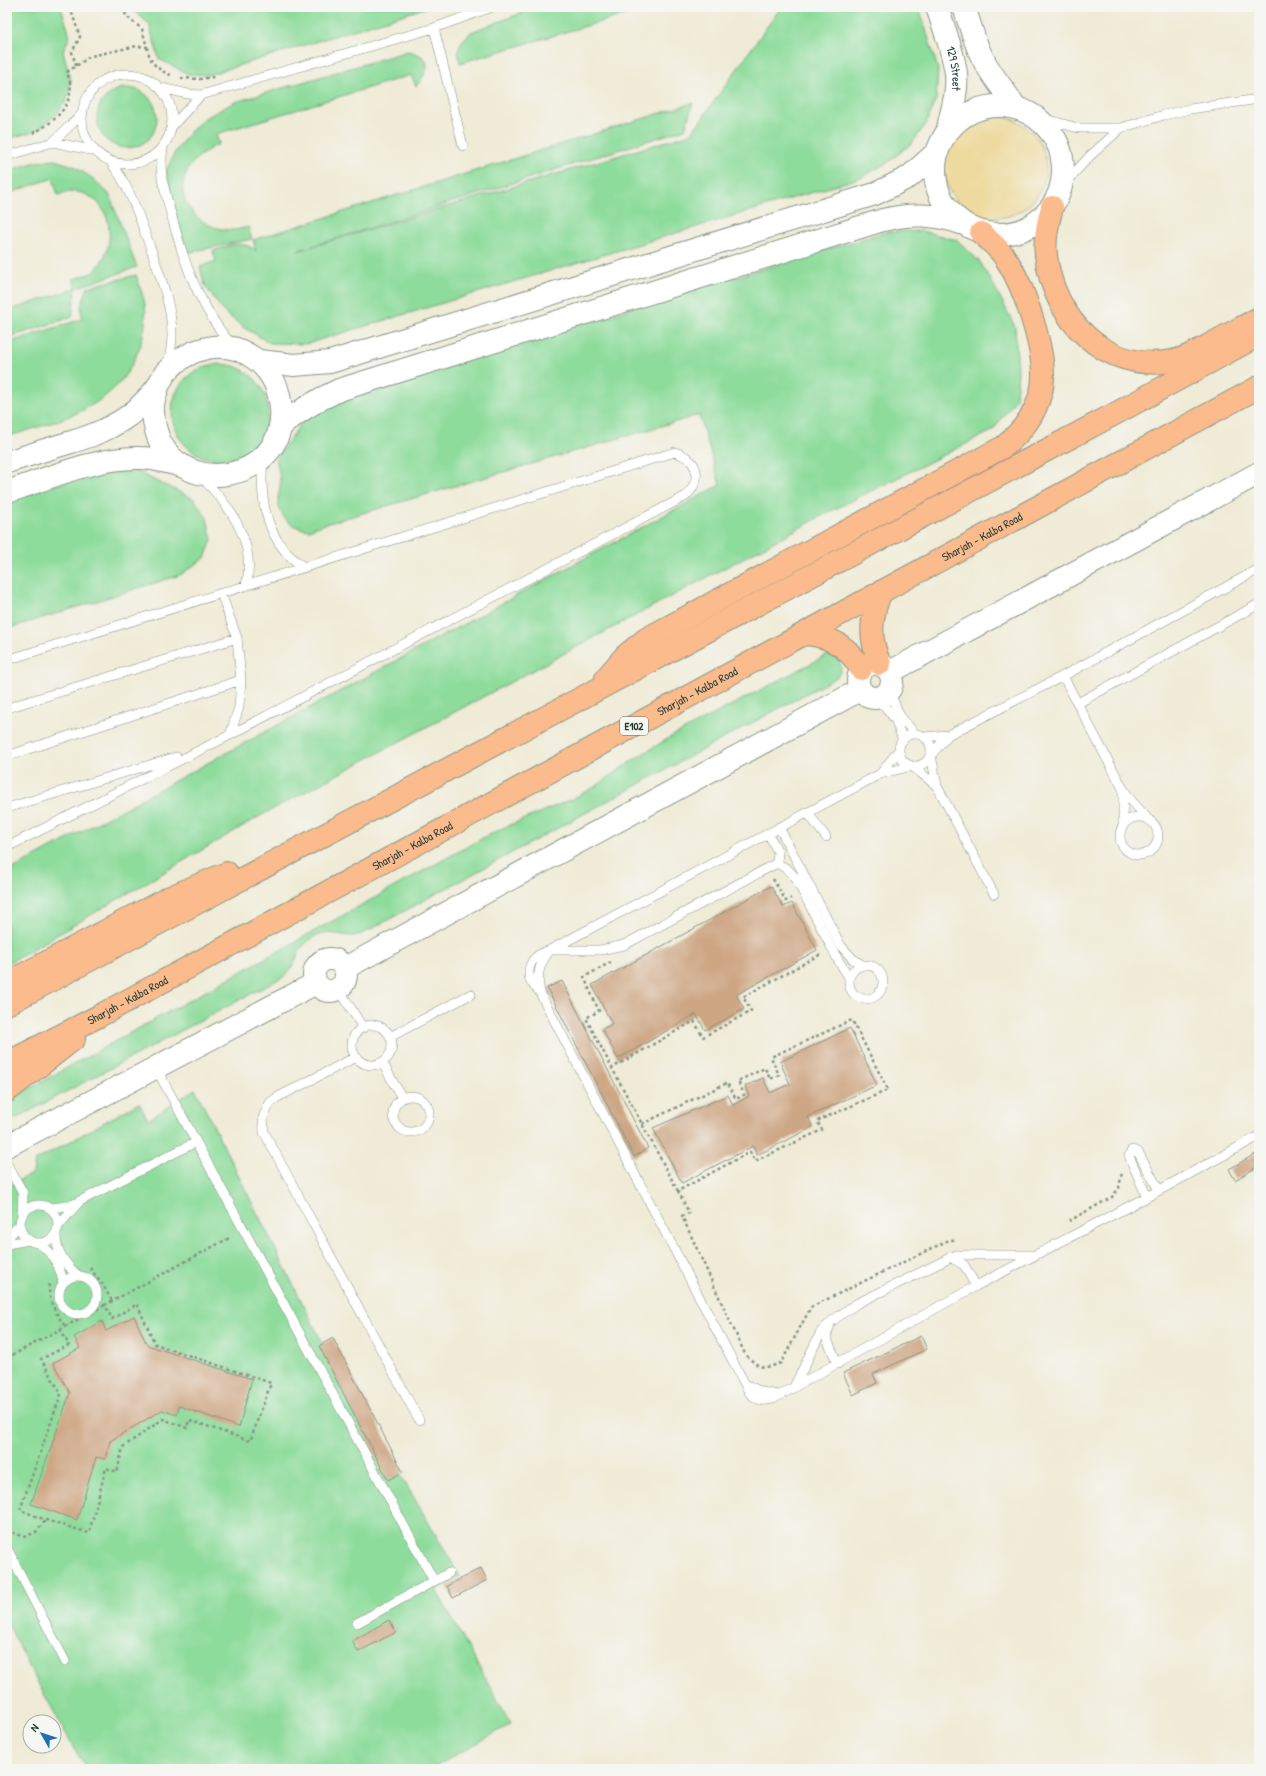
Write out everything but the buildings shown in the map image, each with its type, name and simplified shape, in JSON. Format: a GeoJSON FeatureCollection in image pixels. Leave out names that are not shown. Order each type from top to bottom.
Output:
{"type":"FeatureCollection","features":[{"type":"Feature","properties":{"kind":"highway"},"geometry":{"type":"LineString","coordinates":[[1052,207],[1046,230],[1049,277],[1067,316],[1079,331],[1094,343],[1114,355],[1136,362],[1158,363],[1173,361],[1188,356],[1259,318]]}},
{"type":"Feature","properties":{"kind":"highway"},"geometry":{"type":"LineString","coordinates":[[596,689],[625,656],[646,639],[1005,446],[1022,431],[1035,412],[1042,390],[1043,367],[1038,340],[1014,272],[1005,257],[994,244],[981,233]]}},
{"type":"Feature","properties":{"kind":"highway"},"geometry":{"type":"LineString","coordinates":[[7,1004],[1122,410],[1259,335]]}},
{"type":"Feature","properties":{"kind":"highway","name":"Sharjah - Kalba Road"},"geometry":{"type":"LineString","coordinates":[[7,1063],[99,1016],[806,634],[1259,386]]}},
{"type":"Feature","properties":{"kind":"highway"},"geometry":{"type":"LineString","coordinates":[[876,681],[874,650],[871,636],[875,606],[881,592]]}},
{"type":"Feature","properties":{"kind":"highway"},"geometry":{"type":"LineString","coordinates":[[806,634],[829,638],[839,643],[876,681]]}},
{"type":"Feature","properties":{"kind":"highway"},"geometry":{"type":"LineString","coordinates":[[7,984],[168,898],[250,864],[292,853]]}},
{"type":"Feature","properties":{"kind":"highway"},"geometry":{"type":"LineString","coordinates":[[7,1091],[99,1016]]}},
{"type":"Feature","properties":{"kind":"street","name":"129 Street"},"geometry":{"type":"LineString","coordinates":[[937,7],[956,73],[956,89],[947,132]]}},
{"type":"Feature","properties":{"kind":"street"},"geometry":{"type":"LineString","coordinates":[[964,7],[974,40],[982,57],[1016,108]]}},
{"type":"Feature","properties":{"kind":"street"},"geometry":{"type":"LineString","coordinates":[[280,427],[317,399],[339,390],[883,220],[903,215],[922,214],[942,217],[961,223],[981,233],[1001,235],[1021,231],[1038,222],[1052,207],[1062,186],[1064,167],[1060,148],[1051,131],[1038,117],[1016,108],[1001,106],[986,107],[971,112],[958,120],[947,132],[937,152],[934,172],[938,191],[947,209],[961,223]]}},
{"type":"Feature","properties":{"kind":"street"},"geometry":{"type":"LineString","coordinates":[[259,361],[276,364],[312,365],[345,358],[875,194],[909,177],[937,152]]}},
{"type":"Feature","properties":{"kind":"street"},"geometry":{"type":"LineString","coordinates":[[7,462],[110,428],[128,416],[143,403],[180,358],[197,350],[216,347],[236,349],[248,354],[259,361],[271,375],[279,391],[282,409],[280,427],[274,442],[264,456],[250,467],[233,474],[215,476],[152,459],[119,459],[96,463],[7,492]]}},
{"type":"Feature","properties":{"kind":"street"},"geometry":{"type":"LineString","coordinates":[[162,379],[153,409],[156,431],[166,451],[190,470]]}},
{"type":"Feature","properties":{"kind":"street"},"geometry":{"type":"LineString","coordinates":[[345,968],[1259,473]]}},
{"type":"Feature","properties":{"kind":"street"},"geometry":{"type":"LineString","coordinates":[[333,958],[338,960],[345,968],[346,977],[339,989],[334,991],[323,990],[316,983],[314,978],[315,967],[322,960],[333,958]]}},
{"type":"Feature","properties":{"kind":"street"},"geometry":{"type":"LineString","coordinates":[[7,1146],[316,983]]}},
{"type":"Feature","properties":{"kind":"lane"},"geometry":{"type":"LineString","coordinates":[[161,88],[201,96],[434,28],[492,7]]}},
{"type":"Feature","properties":{"kind":"lane"},"geometry":{"type":"LineString","coordinates":[[434,28],[463,146]]}},
{"type":"Feature","properties":{"kind":"lane"},"geometry":{"type":"LineString","coordinates":[[95,151],[84,134],[82,114],[86,100],[94,87],[106,78],[121,73],[136,74],[150,79],[161,88],[171,106],[172,126],[169,137],[163,147],[144,161],[133,164],[122,164],[110,161]]}},
{"type":"Feature","properties":{"kind":"lane"},"geometry":{"type":"LineString","coordinates":[[172,126],[201,96]]}},
{"type":"Feature","properties":{"kind":"lane"},"geometry":{"type":"LineString","coordinates":[[1038,117],[1078,128],[1121,128],[1190,109],[1259,99]]}},
{"type":"Feature","properties":{"kind":"lane"},"geometry":{"type":"LineString","coordinates":[[7,156],[53,142],[82,114]]}},
{"type":"Feature","properties":{"kind":"lane"},"geometry":{"type":"LineString","coordinates":[[1062,186],[1090,156],[1121,128]]}},
{"type":"Feature","properties":{"kind":"lane"},"geometry":{"type":"LineString","coordinates":[[53,142],[95,151],[110,161],[120,174],[135,205],[162,283],[171,317],[171,349],[162,379]]}},
{"type":"Feature","properties":{"kind":"lane"},"geometry":{"type":"LineString","coordinates":[[163,147],[161,166],[162,179],[187,266],[213,322],[236,349]]}},
{"type":"Feature","properties":{"kind":"lane"},"geometry":{"type":"LineString","coordinates":[[7,660],[675,452],[686,456],[694,464],[696,476],[694,487],[686,496],[230,735],[7,847]]}},
{"type":"Feature","properties":{"kind":"lane"},"geometry":{"type":"LineString","coordinates":[[264,456],[262,480],[264,503],[270,526],[281,548],[296,562],[304,567]]}},
{"type":"Feature","properties":{"kind":"lane"},"geometry":{"type":"LineString","coordinates":[[190,470],[224,502],[243,536],[249,566],[246,586]]}},
{"type":"Feature","properties":{"kind":"lane"},"geometry":{"type":"LineString","coordinates":[[876,681],[898,718],[915,734],[924,737],[948,735],[1063,676],[1259,569]]}},
{"type":"Feature","properties":{"kind":"lane"},"geometry":{"type":"LineString","coordinates":[[221,593],[237,638],[241,680],[239,707],[230,735]]}},
{"type":"Feature","properties":{"kind":"lane"},"geometry":{"type":"LineString","coordinates":[[1078,703],[1259,604]]}},
{"type":"Feature","properties":{"kind":"lane"},"geometry":{"type":"LineString","coordinates":[[7,708],[237,638]]}},
{"type":"Feature","properties":{"kind":"lane"},"geometry":{"type":"LineString","coordinates":[[1063,676],[1122,787],[1130,799],[1157,829],[1158,836],[1153,849],[1140,855],[1133,855],[1126,851],[1122,845],[1120,831],[1123,825],[1131,818],[1136,816],[1147,818]]}},
{"type":"Feature","properties":{"kind":"lane"},"geometry":{"type":"LineString","coordinates":[[7,756],[241,680]]}},
{"type":"Feature","properties":{"kind":"lane"},"geometry":{"type":"LineString","coordinates":[[876,681],[898,718],[903,740],[899,750],[880,774]]}},
{"type":"Feature","properties":{"kind":"lane"},"geometry":{"type":"LineString","coordinates":[[903,740],[915,734]]}},
{"type":"Feature","properties":{"kind":"lane"},"geometry":{"type":"LineString","coordinates":[[948,735],[923,764],[918,767],[912,766],[880,774],[807,812],[550,950],[543,959],[538,970],[540,993],[749,1392],[753,1397],[766,1401],[794,1387],[838,1364],[976,1286],[1147,1197],[1259,1136]]}},
{"type":"Feature","properties":{"kind":"lane"},"geometry":{"type":"LineString","coordinates":[[924,737],[930,745],[937,786],[994,894]]}},
{"type":"Feature","properties":{"kind":"lane"},"geometry":{"type":"LineString","coordinates":[[7,808],[200,750]]}},
{"type":"Feature","properties":{"kind":"lane"},"geometry":{"type":"LineString","coordinates":[[899,750],[903,760],[937,786]]}},
{"type":"Feature","properties":{"kind":"lane"},"geometry":{"type":"LineString","coordinates":[[1122,787],[1123,825]]}},
{"type":"Feature","properties":{"kind":"lane"},"geometry":{"type":"LineString","coordinates":[[807,812],[826,837]]}},
{"type":"Feature","properties":{"kind":"lane"},"geometry":{"type":"LineString","coordinates":[[779,827],[841,946],[862,965]]}},
{"type":"Feature","properties":{"kind":"lane"},"geometry":{"type":"LineString","coordinates":[[768,833],[778,852],[777,863]]}},
{"type":"Feature","properties":{"kind":"lane"},"geometry":{"type":"LineString","coordinates":[[550,950],[600,950],[624,945],[777,863]]}},
{"type":"Feature","properties":{"kind":"lane"},"geometry":{"type":"LineString","coordinates":[[777,863],[787,869],[795,877],[838,960],[849,977]]}},
{"type":"Feature","properties":{"kind":"lane"},"geometry":{"type":"LineString","coordinates":[[869,964],[875,967],[883,977],[883,983],[878,994],[866,999],[854,995],[848,984],[849,977],[854,969],[862,965],[869,964]]}},
{"type":"Feature","properties":{"kind":"lane"},"geometry":{"type":"LineString","coordinates":[[339,989],[363,1028]]}},
{"type":"Feature","properties":{"kind":"lane"},"geometry":{"type":"LineString","coordinates":[[390,1037],[471,994]]}},
{"type":"Feature","properties":{"kind":"lane"},"geometry":{"type":"LineString","coordinates":[[376,1026],[387,1032],[390,1037],[392,1044],[391,1052],[382,1062],[375,1065],[368,1065],[362,1062],[356,1057],[353,1051],[354,1038],[363,1028],[376,1026]]}},
{"type":"Feature","properties":{"kind":"lane"},"geometry":{"type":"LineString","coordinates":[[356,1057],[276,1098],[266,1110],[262,1124],[264,1132],[419,1420]]}},
{"type":"Feature","properties":{"kind":"lane"},"geometry":{"type":"LineString","coordinates":[[382,1062],[402,1098]]}},
{"type":"Feature","properties":{"kind":"lane"},"geometry":{"type":"LineString","coordinates":[[156,1068],[434,1581]]}},
{"type":"Feature","properties":{"kind":"lane"},"geometry":{"type":"LineString","coordinates":[[415,1096],[425,1103],[430,1115],[428,1121],[420,1131],[407,1133],[401,1130],[394,1120],[394,1108],[402,1098],[415,1096]]}},
{"type":"Feature","properties":{"kind":"lane"},"geometry":{"type":"LineString","coordinates":[[7,1239],[21,1221],[25,1212],[31,1207],[37,1205],[47,1207],[69,1206],[196,1142]]}},
{"type":"Feature","properties":{"kind":"lane"},"geometry":{"type":"LineString","coordinates":[[1147,1197],[1129,1156],[1132,1150],[1138,1152],[1159,1190]]}},
{"type":"Feature","properties":{"kind":"lane"},"geometry":{"type":"LineString","coordinates":[[7,1164],[22,1193],[21,1221],[24,1236],[29,1240],[38,1243],[49,1252],[60,1270],[63,1283]]}},
{"type":"Feature","properties":{"kind":"lane"},"geometry":{"type":"LineString","coordinates":[[22,1193],[47,1207],[58,1219],[58,1248],[67,1265],[79,1276],[92,1282],[95,1288],[97,1295],[95,1302],[91,1308],[78,1314],[65,1309],[61,1304],[59,1289],[70,1277],[79,1276]]}},
{"type":"Feature","properties":{"kind":"lane"},"geometry":{"type":"LineString","coordinates":[[38,1243],[48,1241],[78,1202]]}},
{"type":"Feature","properties":{"kind":"lane"},"geometry":{"type":"LineString","coordinates":[[7,1244],[29,1240]]}},
{"type":"Feature","properties":{"kind":"lane"},"geometry":{"type":"LineString","coordinates":[[794,1387],[825,1327],[856,1304],[958,1254],[1035,1255]]}},
{"type":"Feature","properties":{"kind":"lane"},"geometry":{"type":"LineString","coordinates":[[950,1257],[964,1265],[976,1286]]}},
{"type":"Feature","properties":{"kind":"lane"},"geometry":{"type":"LineString","coordinates":[[832,1321],[826,1337],[838,1364]]}},
{"type":"Feature","properties":{"kind":"lane"},"geometry":{"type":"LineString","coordinates":[[7,1548],[66,1661]]}},
{"type":"Feature","properties":{"kind":"lane"},"geometry":{"type":"LineString","coordinates":[[357,1623],[449,1573]]}},
{"type":"Feature","properties":{"kind":"path"},"geometry":{"type":"LineString","coordinates":[[70,7],[80,37],[72,52],[76,66]]}},
{"type":"Feature","properties":{"kind":"path"},"geometry":{"type":"LineString","coordinates":[[124,7],[126,16],[142,29],[151,62],[172,76],[192,79],[212,76],[217,91]]}},
{"type":"Feature","properties":{"kind":"path"},"geometry":{"type":"LineString","coordinates":[[34,148],[31,134],[48,124],[66,105],[71,93],[71,85],[67,72],[91,56],[137,46],[147,48]]}},
{"type":"Feature","properties":{"kind":"path"},"geometry":{"type":"LineString","coordinates":[[770,873],[786,901],[794,896]]}},
{"type":"Feature","properties":{"kind":"path"},"geometry":{"type":"LineString","coordinates":[[612,1068],[694,1021],[704,1037],[710,1034],[751,1011],[743,997],[825,952]]}},
{"type":"Feature","properties":{"kind":"path"},"geometry":{"type":"LineString","coordinates":[[611,962],[584,977],[599,1011],[586,1018],[689,1213],[682,1216],[745,1354],[757,1366],[769,1368],[781,1363],[811,1307],[949,1240],[963,1241]]}},
{"type":"Feature","properties":{"kind":"path"},"geometry":{"type":"LineString","coordinates":[[642,1124],[727,1083],[736,1099],[744,1095],[738,1081],[765,1068],[770,1079],[779,1075],[771,1057],[852,1020],[888,1090],[817,1120],[822,1130],[755,1161],[750,1152],[678,1191]]}},
{"type":"Feature","properties":{"kind":"path"},"geometry":{"type":"LineString","coordinates":[[1065,1223],[1112,1197],[1119,1188],[1121,1165]]}},
{"type":"Feature","properties":{"kind":"path"},"geometry":{"type":"LineString","coordinates":[[7,1358],[229,1238]]}},
{"type":"Feature","properties":{"kind":"path"},"geometry":{"type":"LineString","coordinates":[[88,1266],[95,1273],[112,1301]]}},
{"type":"Feature","properties":{"kind":"path"},"geometry":{"type":"LineString","coordinates":[[49,1281],[50,1300],[54,1311],[65,1326]]}},
{"type":"Feature","properties":{"kind":"path"},"geometry":{"type":"LineString","coordinates":[[60,1329],[69,1345],[42,1359],[62,1394],[20,1510],[46,1520],[89,1533],[106,1468],[117,1472],[122,1447],[163,1419],[187,1428],[189,1420],[250,1441],[271,1382],[156,1344],[137,1304],[112,1319],[105,1305]]}},
{"type":"Feature","properties":{"kind":"path"},"geometry":{"type":"LineString","coordinates":[[7,1522],[12,1532],[24,1537],[36,1532],[46,1520]]}},
{"type":"Feature","properties":{"kind":"green space"},"geometry":{"type":"Polygon","coordinates":[[[7,7],[61,7],[70,36],[63,51],[71,80],[67,100],[58,113],[36,131],[7,139],[7,7]]]}},
{"type":"Feature","properties":{"kind":"green space"},"geometry":{"type":"Polygon","coordinates":[[[133,7],[428,7],[208,75],[188,74],[159,59],[149,24],[134,11],[133,7]]]}},
{"type":"Feature","properties":{"kind":"green space"},"geometry":{"type":"Polygon","coordinates":[[[534,7],[651,7],[460,63],[458,51],[462,41],[471,32],[534,7]]]}},
{"type":"Feature","properties":{"kind":"green space"},"geometry":{"type":"Polygon","coordinates":[[[781,7],[919,7],[938,69],[936,99],[926,124],[912,143],[887,163],[860,178],[306,344],[270,343],[243,327],[224,312],[205,286],[200,267],[216,261],[213,251],[224,247],[240,244],[251,247],[256,251],[253,240],[693,103],[685,129],[297,251],[691,134],[781,7]]]}},
{"type":"Feature","properties":{"kind":"green space"},"geometry":{"type":"Polygon","coordinates":[[[408,51],[426,60],[427,65],[424,75],[416,86],[411,75],[216,134],[219,144],[201,155],[193,162],[187,171],[183,182],[183,193],[186,203],[199,219],[209,225],[232,230],[248,227],[252,239],[186,253],[166,171],[175,152],[189,133],[203,119],[235,102],[408,51]]]}},
{"type":"Feature","properties":{"kind":"green space"},"geometry":{"type":"Polygon","coordinates":[[[127,88],[143,93],[148,97],[152,102],[157,118],[152,134],[148,139],[143,143],[127,148],[111,143],[106,139],[102,134],[97,118],[102,102],[106,97],[111,93],[127,88]]]}},
{"type":"Feature","properties":{"kind":"green space"},"geometry":{"type":"Polygon","coordinates":[[[55,160],[74,166],[92,178],[109,194],[137,267],[76,288],[73,279],[94,272],[105,256],[108,246],[108,224],[100,205],[92,198],[79,192],[70,192],[58,195],[53,178],[7,194],[7,171],[36,162],[55,160]]]}},
{"type":"Feature","properties":{"kind":"green space"},"geometry":{"type":"Polygon","coordinates":[[[922,231],[957,240],[980,262],[1015,327],[1018,371],[1016,399],[992,431],[833,510],[262,815],[7,964],[7,872],[720,485],[699,415],[315,527],[310,530],[303,529],[292,525],[281,512],[278,499],[280,480],[276,459],[301,423],[327,404],[362,389],[885,232],[922,231]]]}},
{"type":"Feature","properties":{"kind":"green space"},"geometry":{"type":"Polygon","coordinates":[[[136,275],[145,304],[145,327],[139,349],[129,369],[117,386],[85,409],[48,424],[7,437],[7,343],[82,319],[81,306],[88,287],[136,275]]]}},
{"type":"Feature","properties":{"kind":"green space"},"geometry":{"type":"Polygon","coordinates":[[[76,288],[72,317],[7,338],[7,311],[76,288]]]}},
{"type":"Feature","properties":{"kind":"green space"},"geometry":{"type":"Polygon","coordinates":[[[220,364],[238,368],[247,372],[254,378],[260,385],[264,394],[268,412],[264,430],[260,439],[254,446],[247,452],[238,456],[220,460],[202,456],[193,452],[186,446],[180,439],[176,430],[172,412],[176,394],[180,385],[186,378],[193,372],[202,368],[220,364]]]}},
{"type":"Feature","properties":{"kind":"green space"},"geometry":{"type":"Polygon","coordinates":[[[110,468],[131,469],[194,499],[207,518],[212,540],[205,558],[180,575],[7,629],[7,500],[110,468]]]}},
{"type":"Feature","properties":{"kind":"green space"},"geometry":{"type":"Polygon","coordinates":[[[827,655],[835,657],[840,663],[841,669],[837,677],[362,934],[348,936],[327,933],[320,934],[305,944],[285,976],[7,1123],[7,1101],[481,839],[503,828],[572,799],[595,787],[633,760],[669,738],[827,655]]]}},
{"type":"Feature","properties":{"kind":"green space"},"geometry":{"type":"Polygon","coordinates":[[[195,1089],[321,1340],[460,1576],[436,1590],[511,1724],[431,1769],[86,1769],[62,1726],[62,1714],[55,1714],[7,1622],[7,1187],[33,1173],[35,1161],[139,1103],[148,1120],[195,1089]]]}},
{"type":"Feature","properties":{"kind":"sand"},"geometry":{"type":"Polygon","coordinates":[[[995,116],[1015,120],[1023,124],[1031,131],[1038,139],[1042,147],[1046,167],[1042,187],[1038,195],[1031,203],[1023,210],[1015,214],[995,218],[975,214],[967,210],[959,203],[952,195],[948,187],[944,167],[948,147],[952,139],[959,131],[967,124],[975,120],[995,116]]]}}]}
